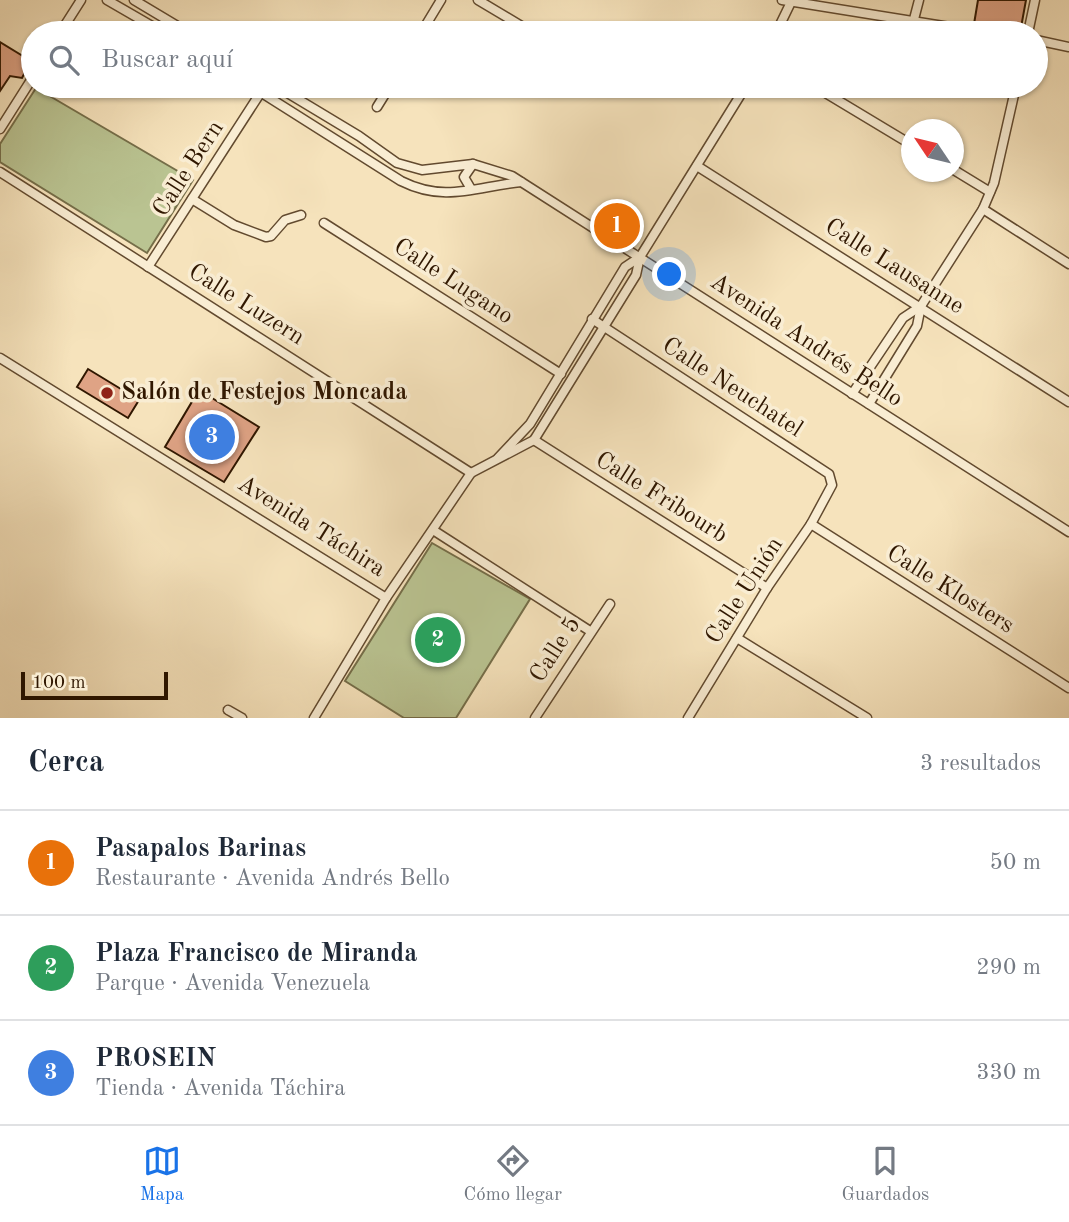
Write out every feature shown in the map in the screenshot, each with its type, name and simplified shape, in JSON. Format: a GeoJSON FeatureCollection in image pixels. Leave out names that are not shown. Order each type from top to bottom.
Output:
{"type":"FeatureCollection","features":[{"type":"Feature","properties":{"kind":"street"},"geometry":{"type":"LineString","coordinates":[[68,21],[81,0]]}},
{"type":"Feature","properties":{"kind":"street"},"geometry":{"type":"LineString","coordinates":[[107,0],[144,21]]}},
{"type":"Feature","properties":{"kind":"street"},"geometry":{"type":"LineString","coordinates":[[123,9],[128,0]]}},
{"type":"Feature","properties":{"kind":"street"},"geometry":{"type":"LineString","coordinates":[[134,0],[169,21]]}},
{"type":"Feature","properties":{"kind":"street"},"geometry":{"type":"LineString","coordinates":[[429,21],[442,0]]}},
{"type":"Feature","properties":{"kind":"street"},"geometry":{"type":"LineString","coordinates":[[478,0],[513,21]]}},
{"type":"Feature","properties":{"kind":"street"},"geometry":{"type":"LineString","coordinates":[[914,21],[919,0]]}},
{"type":"Feature","properties":{"kind":"street"},"geometry":{"type":"LineString","coordinates":[[1031,21],[1035,0]]}},
{"type":"Feature","properties":{"kind":"street"},"geometry":{"type":"LineString","coordinates":[[780,21],[788,1],[903,21]]}},
{"type":"Feature","properties":{"kind":"street"},"geometry":{"type":"LineString","coordinates":[[1048,43],[1069,47]]}},
{"type":"Feature","properties":{"kind":"street"},"geometry":{"type":"LineString","coordinates":[[0,129],[21,96]]}},
{"type":"Feature","properties":{"kind":"street","name":"Calle Bern"},"geometry":{"type":"LineString","coordinates":[[148,267],[257,98]]}},
{"type":"Feature","properties":{"kind":"street"},"geometry":{"type":"LineString","coordinates":[[271,98],[411,186],[441,194],[522,182]]}},
{"type":"Feature","properties":{"kind":"street","name":"Avenida Andrés Bello"},"geometry":{"type":"LineString","coordinates":[[296,98],[359,136],[397,163],[422,170],[473,164],[522,182],[1069,533]]}},
{"type":"Feature","properties":{"kind":"street"},"geometry":{"type":"LineString","coordinates":[[377,107],[383,98]]}},
{"type":"Feature","properties":{"kind":"street"},"geometry":{"type":"LineString","coordinates":[[314,718],[386,598],[471,473],[493,464],[534,440],[605,328],[636,275],[640,257],[739,98]]}},
{"type":"Feature","properties":{"kind":"street"},"geometry":{"type":"LineString","coordinates":[[834,98],[901,138]]}},
{"type":"Feature","properties":{"kind":"street"},"geometry":{"type":"LineString","coordinates":[[869,404],[917,326],[921,306],[983,209],[990,192],[1013,98]]}},
{"type":"Feature","properties":{"kind":"street"},"geometry":{"type":"LineString","coordinates":[[471,188],[464,177],[473,164]]}},
{"type":"Feature","properties":{"kind":"street","name":"Calle Lausanne"},"geometry":{"type":"LineString","coordinates":[[697,166],[1069,402]]}},
{"type":"Feature","properties":{"kind":"street"},"geometry":{"type":"LineString","coordinates":[[485,186],[490,177],[489,168]]}},
{"type":"Feature","properties":{"kind":"street","name":"Calle Luzern"},"geometry":{"type":"LineString","coordinates":[[0,172],[471,473]]}},
{"type":"Feature","properties":{"kind":"street"},"geometry":{"type":"LineString","coordinates":[[964,176],[990,192]]}},
{"type":"Feature","properties":{"kind":"street"},"geometry":{"type":"LineString","coordinates":[[192,199],[234,225],[266,237],[271,236],[285,220],[301,215]]}},
{"type":"Feature","properties":{"kind":"street"},"geometry":{"type":"LineString","coordinates":[[983,209],[1069,264]]}},
{"type":"Feature","properties":{"kind":"street","name":"Calle Lugano"},"geometry":{"type":"LineString","coordinates":[[324,223],[561,374]]}},
{"type":"Feature","properties":{"kind":"street"},"geometry":{"type":"LineString","coordinates":[[493,464],[530,424],[625,267],[640,257]]}},
{"type":"Feature","properties":{"kind":"street"},"geometry":{"type":"LineString","coordinates":[[852,394],[903,318],[921,306]]}},
{"type":"Feature","properties":{"kind":"street","name":"Calle Neuchatel"},"geometry":{"type":"LineString","coordinates":[[592,319],[829,474],[832,485]]}},
{"type":"Feature","properties":{"kind":"street","name":"Avenida Táchira"},"geometry":{"type":"LineString","coordinates":[[0,358],[386,598]]}},
{"type":"Feature","properties":{"kind":"street","name":"Calle Fribourb"},"geometry":{"type":"LineString","coordinates":[[534,440],[767,588]]}},
{"type":"Feature","properties":{"kind":"street","name":"Calle Unión"},"geometry":{"type":"LineString","coordinates":[[688,718],[767,588],[811,524],[832,485]]}},
{"type":"Feature","properties":{"kind":"street","name":"Calle Klosters"},"geometry":{"type":"LineString","coordinates":[[811,524],[1069,688]]}},
{"type":"Feature","properties":{"kind":"street"},"geometry":{"type":"LineString","coordinates":[[433,530],[590,631]]}},
{"type":"Feature","properties":{"kind":"street","name":"Calle 5"},"geometry":{"type":"LineString","coordinates":[[535,718],[610,604]]}},
{"type":"Feature","properties":{"kind":"street"},"geometry":{"type":"LineString","coordinates":[[737,638],[867,718]]}},
{"type":"Feature","properties":{"kind":"street"},"geometry":{"type":"LineString","coordinates":[[228,710],[242,718]]}},
{"type":"Feature","properties":{"kind":"green space"},"geometry":{"type":"Polygon","coordinates":[[[30,98],[53,98],[193,180],[147,253],[0,162],[0,144],[30,98]]]}},
{"type":"Feature","properties":{"kind":"green space"},"geometry":{"type":"Polygon","coordinates":[[[432,543],[530,599],[456,718],[404,718],[345,681],[432,543]]]}},
{"type":"Feature","properties":{"kind":"building"},"geometry":{"type":"Polygon","coordinates":[[[978,0],[1026,0],[1022,21],[974,21],[978,0]]]}},
{"type":"Feature","properties":{"kind":"building"},"geometry":{"type":"Polygon","coordinates":[[[0,42],[21,55],[21,78],[10,76],[0,91],[0,42]]]}},
{"type":"Feature","properties":{"kind":"building","name":"Salón de Festejos Moncada"},"geometry":{"type":"Polygon","coordinates":[[[88,369],[139,400],[128,418],[77,387],[88,369]]]}},
{"type":"Feature","properties":{"kind":"building"},"geometry":{"type":"Polygon","coordinates":[[[199,390],[259,427],[224,482],[165,447],[199,390]]]}},
{"type":"Feature","properties":{"kind":"place","name":"Pasapalos Barinas"},"geometry":{"type":"Point","coordinates":[617,226]}},
{"type":"Feature","properties":{"kind":"place","name":"Salón de Festejos Moncada"},"geometry":{"type":"Point","coordinates":[107,393]}},
{"type":"Feature","properties":{"kind":"place","name":"PROSEIN"},"geometry":{"type":"Point","coordinates":[212,437]}},
{"type":"Feature","properties":{"kind":"place","name":"Plaza Francisco de Miranda"},"geometry":{"type":"Point","coordinates":[438,640]}}]}
